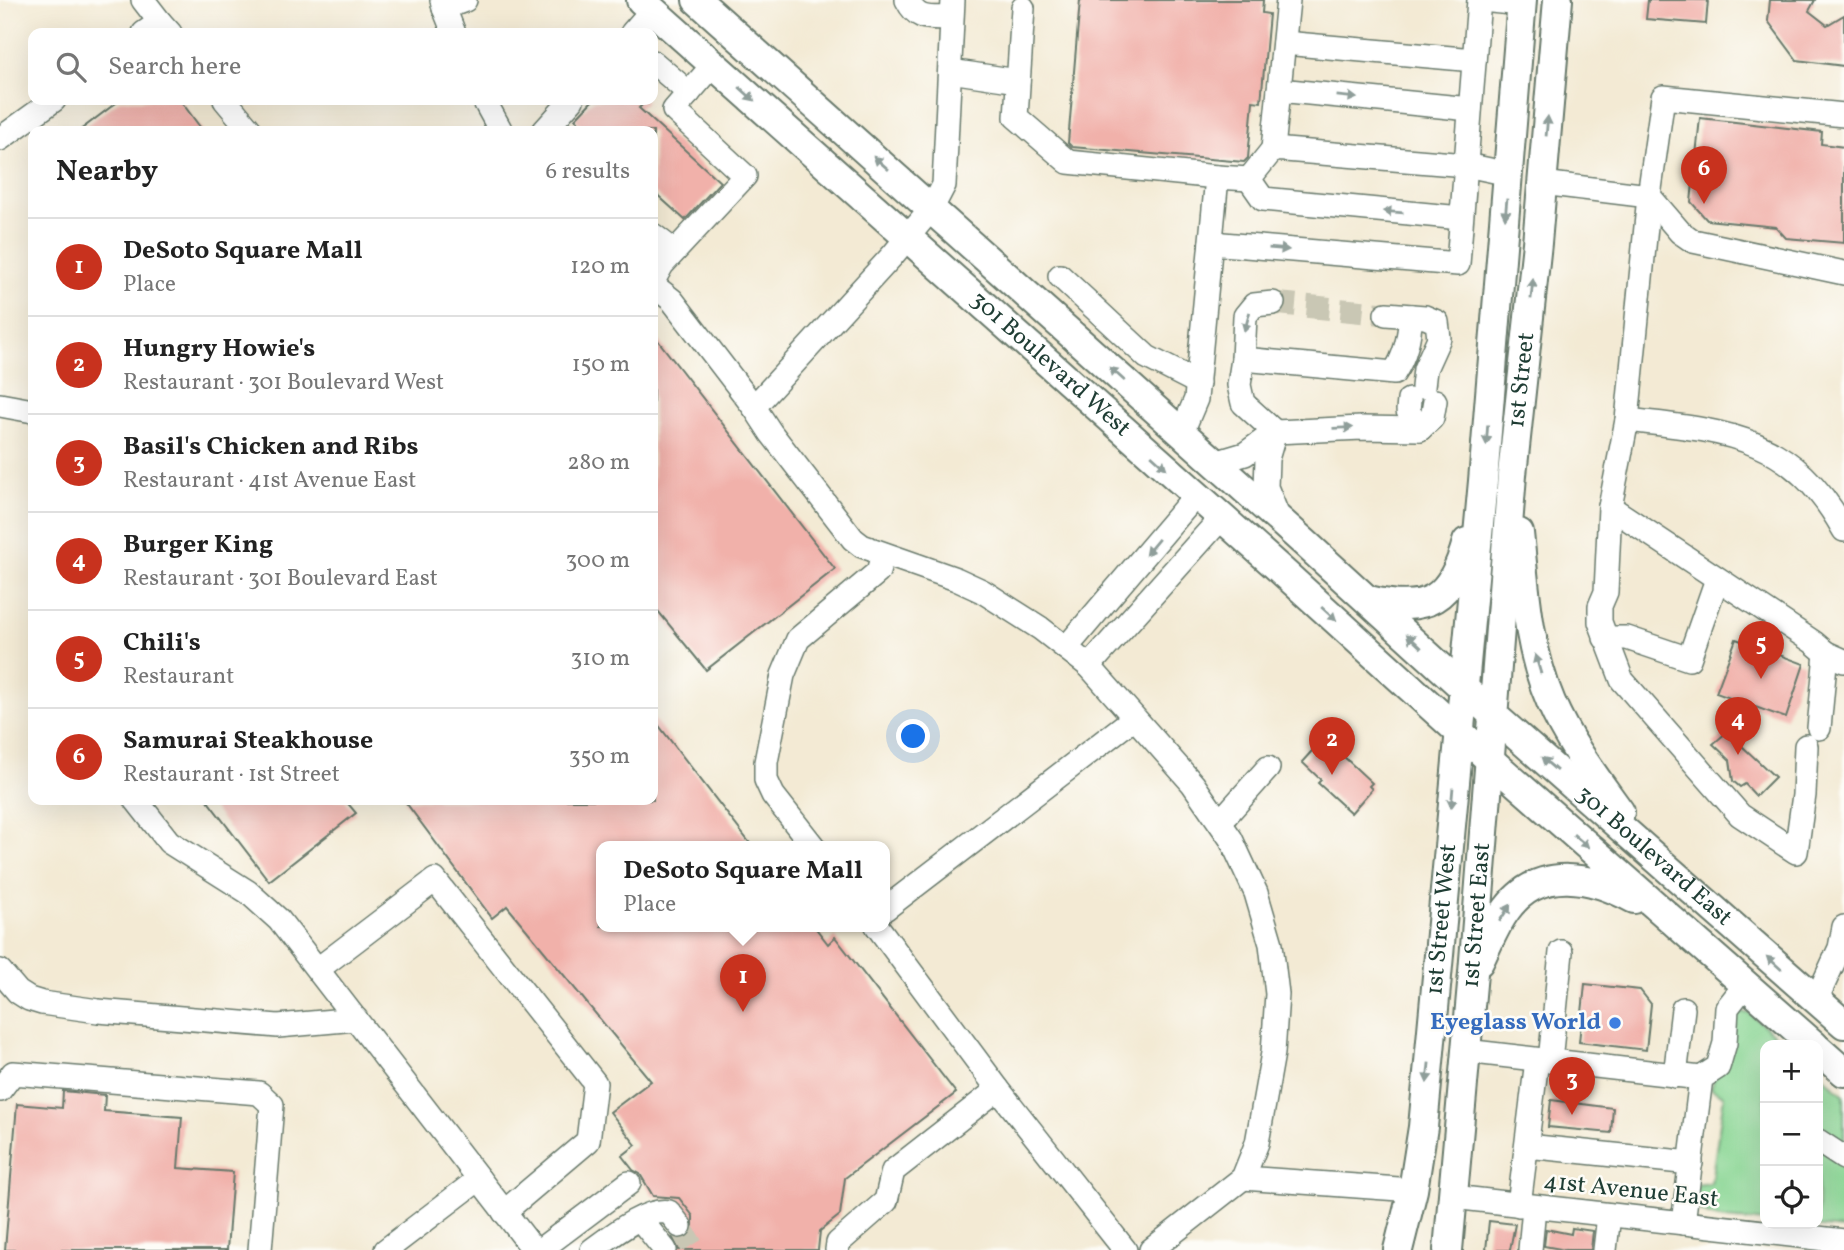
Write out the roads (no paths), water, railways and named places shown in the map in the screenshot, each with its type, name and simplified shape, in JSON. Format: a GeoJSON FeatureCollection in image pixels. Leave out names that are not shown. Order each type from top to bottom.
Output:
{"type":"FeatureCollection","features":[{"type":"Feature","properties":{"kind":"main road","name":"301 Boulevard West"},"geometry":{"type":"LineString","coordinates":[[697,0],[1182,432],[1463,688]]}},
{"type":"Feature","properties":{"kind":"main road","name":"1st Street"},"geometry":{"type":"LineString","coordinates":[[1490,760],[1512,475],[1558,0]]}},
{"type":"Feature","properties":{"kind":"main road","name":"1st Street"},"geometry":{"type":"LineString","coordinates":[[1458,730],[1483,481],[1522,2]]}},
{"type":"Feature","properties":{"kind":"main road","name":"301 Boulevard West"},"geometry":{"type":"LineString","coordinates":[[647,5],[1458,730]]}},
{"type":"Feature","properties":{"kind":"main road"},"geometry":{"type":"LineString","coordinates":[[1512,475],[1530,626],[1537,660],[1551,702],[1576,750],[1646,849]]}},
{"type":"Feature","properties":{"kind":"main road"},"geometry":{"type":"LineString","coordinates":[[1368,600],[1393,606],[1413,606],[1432,599],[1447,588],[1462,562],[1483,481]]}},
{"type":"Feature","properties":{"kind":"main road","name":"301 Boulevard East"},"geometry":{"type":"LineString","coordinates":[[1463,688],[1844,1024]]}},
{"type":"Feature","properties":{"kind":"main road","name":"301 Boulevard East"},"geometry":{"type":"LineString","coordinates":[[1458,730],[1808,1040]]}},
{"type":"Feature","properties":{"kind":"main road","name":"1st Street West"},"geometry":{"type":"LineString","coordinates":[[1398,1250],[1413,1190],[1426,1090],[1458,730]]}},
{"type":"Feature","properties":{"kind":"main road","name":"1st Street East"},"geometry":{"type":"LineString","coordinates":[[1453,1197],[1490,760]]}},
{"type":"Feature","properties":{"kind":"main road"},"geometry":{"type":"LineString","coordinates":[[1473,973],[1508,907],[1525,892],[1552,880],[1580,879],[1605,884],[1669,918]]}},
{"type":"Feature","properties":{"kind":"main road","name":"301 Boulevard East"},"geometry":{"type":"LineString","coordinates":[[1823,1053],[1844,1072]]}},
{"type":"Feature","properties":{"kind":"main road"},"geometry":{"type":"LineString","coordinates":[[1448,1250],[1453,1197]]}},
{"type":"Feature","properties":{"kind":"street"},"geometry":{"type":"LineString","coordinates":[[144,0],[158,28]]}},
{"type":"Feature","properties":{"kind":"street"},"geometry":{"type":"LineString","coordinates":[[754,407],[908,237],[932,208],[944,185],[952,9],[920,17],[912,11],[907,0]]}},
{"type":"Feature","properties":{"kind":"street"},"geometry":{"type":"LineString","coordinates":[[1250,179],[1273,149],[1288,0]]}},
{"type":"Feature","properties":{"kind":"street"},"geometry":{"type":"LineString","coordinates":[[1211,243],[1458,264],[1480,0],[1522,2]]}},
{"type":"Feature","properties":{"kind":"street"},"geometry":{"type":"LineString","coordinates":[[450,3],[453,28]]}},
{"type":"Feature","properties":{"kind":"street"},"geometry":{"type":"LineString","coordinates":[[635,28],[647,5]]}},
{"type":"Feature","properties":{"kind":"street"},"geometry":{"type":"LineString","coordinates":[[1024,8],[1016,117],[1068,162],[1250,179]]}},
{"type":"Feature","properties":{"kind":"street"},"geometry":{"type":"LineString","coordinates":[[1284,43],[1474,61]]}},
{"type":"Feature","properties":{"kind":"street"},"geometry":{"type":"LineString","coordinates":[[658,273],[674,251],[745,176],[674,110],[714,64]]}},
{"type":"Feature","properties":{"kind":"street"},"geometry":{"type":"LineString","coordinates":[[658,66],[689,93]]}},
{"type":"Feature","properties":{"kind":"street"},"geometry":{"type":"LineString","coordinates":[[950,71],[1018,81]]}},
{"type":"Feature","properties":{"kind":"street"},"geometry":{"type":"LineString","coordinates":[[1279,90],[1470,109]]}},
{"type":"Feature","properties":{"kind":"street"},"geometry":{"type":"LineString","coordinates":[[1610,507],[1835,657],[1812,737],[1796,852],[1740,815],[1622,680],[1605,638],[1599,613],[1606,592],[1610,507],[1627,420],[1663,97],[1844,115]]}},
{"type":"Feature","properties":{"kind":"street"},"geometry":{"type":"LineString","coordinates":[[0,139],[47,105]]}},
{"type":"Feature","properties":{"kind":"street"},"geometry":{"type":"LineString","coordinates":[[229,105],[247,126]]}},
{"type":"Feature","properties":{"kind":"street"},"geometry":{"type":"LineString","coordinates":[[487,105],[498,126]]}},
{"type":"Feature","properties":{"kind":"street"},"geometry":{"type":"LineString","coordinates":[[549,126],[567,105]]}},
{"type":"Feature","properties":{"kind":"street"},"geometry":{"type":"LineString","coordinates":[[1273,149],[1466,166],[1509,174]]}},
{"type":"Feature","properties":{"kind":"street"},"geometry":{"type":"LineString","coordinates":[[1182,432],[1196,399],[1217,177]]}},
{"type":"Feature","properties":{"kind":"street"},"geometry":{"type":"LineString","coordinates":[[1250,179],[1263,199],[1461,218]]}},
{"type":"Feature","properties":{"kind":"street"},"geometry":{"type":"LineString","coordinates":[[1542,183],[1650,196],[1680,232],[1693,241],[1844,273]]}},
{"type":"Feature","properties":{"kind":"street"},"geometry":{"type":"LineString","coordinates":[[658,238],[674,251]]}},
{"type":"Feature","properties":{"kind":"street"},"geometry":{"type":"LineString","coordinates":[[1060,276],[1147,357],[1198,383]]}},
{"type":"Feature","properties":{"kind":"street"},"geometry":{"type":"LineString","coordinates":[[658,287],[672,300],[844,529],[862,546],[982,591],[1040,628],[1089,666],[1193,784],[1220,822],[1242,860],[1265,918],[1275,971],[1276,1019],[1269,1082],[1257,1143],[1243,1178],[1151,1250]]}},
{"type":"Feature","properties":{"kind":"street"},"geometry":{"type":"LineString","coordinates":[[1273,303],[1254,305],[1245,316],[1239,385],[1243,403],[1275,432]]}},
{"type":"Feature","properties":{"kind":"street"},"geometry":{"type":"LineString","coordinates":[[1215,463],[1245,454],[1275,432],[1362,428],[1420,429],[1423,390],[1439,338],[1437,322],[1425,317],[1386,314]]}},
{"type":"Feature","properties":{"kind":"street"},"geometry":{"type":"LineString","coordinates":[[1243,359],[1394,373],[1401,363],[1408,340],[1410,316]]}},
{"type":"Feature","properties":{"kind":"street"},"geometry":{"type":"LineString","coordinates":[[0,405],[28,410]]}},
{"type":"Feature","properties":{"kind":"street"},"geometry":{"type":"LineString","coordinates":[[1627,420],[1721,432],[1765,448],[1783,459],[1815,488],[1844,530]]}},
{"type":"Feature","properties":{"kind":"street"},"geometry":{"type":"LineString","coordinates":[[1275,432],[1267,459],[1266,487],[1279,520]]}},
{"type":"Feature","properties":{"kind":"street"},"geometry":{"type":"LineString","coordinates":[[1066,648],[1196,495]]}},
{"type":"Feature","properties":{"kind":"street"},"geometry":{"type":"LineString","coordinates":[[1089,666],[1222,517]]}},
{"type":"Feature","properties":{"kind":"street"},"geometry":{"type":"LineString","coordinates":[[809,841],[773,795],[766,780],[766,762],[783,675],[798,639],[878,572],[883,554]]}},
{"type":"Feature","properties":{"kind":"street"},"geometry":{"type":"LineString","coordinates":[[1605,638],[1628,638],[1689,659],[1717,579]]}},
{"type":"Feature","properties":{"kind":"street"},"geometry":{"type":"LineString","coordinates":[[890,905],[1134,718]]}},
{"type":"Feature","properties":{"kind":"street"},"geometry":{"type":"LineString","coordinates":[[1220,822],[1268,768]]}},
{"type":"Feature","properties":{"kind":"street"},"geometry":{"type":"LineString","coordinates":[[140,805],[169,842],[248,892],[279,920],[534,1250]]}},
{"type":"Feature","properties":{"kind":"street"},"geometry":{"type":"LineString","coordinates":[[318,970],[435,880],[595,1083],[588,1141],[505,1212]]}},
{"type":"Feature","properties":{"kind":"street"},"geometry":{"type":"LineString","coordinates":[[1816,1000],[1840,948],[1844,927]]}},
{"type":"Feature","properties":{"kind":"street"},"geometry":{"type":"LineString","coordinates":[[881,932],[998,1090],[1125,1250]]}},
{"type":"Feature","properties":{"kind":"street"},"geometry":{"type":"LineString","coordinates":[[1530,1250],[1527,1146],[1561,952]]}},
{"type":"Feature","properties":{"kind":"street"},"geometry":{"type":"LineString","coordinates":[[0,971],[18,992],[29,999],[98,1011],[278,1026],[356,1019]]}},
{"type":"Feature","properties":{"kind":"street"},"geometry":{"type":"LineString","coordinates":[[1465,1051],[1701,1078],[1718,1067],[1725,1043],[1727,1008],[1745,985]]}},
{"type":"Feature","properties":{"kind":"street"},"geometry":{"type":"LineString","coordinates":[[1675,1076],[1682,1009]]}},
{"type":"Feature","properties":{"kind":"street"},"geometry":{"type":"LineString","coordinates":[[0,1090],[13,1073],[260,1093],[272,1105],[260,1250]]}},
{"type":"Feature","properties":{"kind":"street"},"geometry":{"type":"LineString","coordinates":[[1683,1223],[1701,1078]]}},
{"type":"Feature","properties":{"kind":"street"},"geometry":{"type":"LineString","coordinates":[[837,1250],[838,1243],[886,1201],[893,1171],[998,1090]]}},
{"type":"Feature","properties":{"kind":"street"},"geometry":{"type":"LineString","coordinates":[[1823,1144],[1844,1158]]}},
{"type":"Feature","properties":{"kind":"street"},"geometry":{"type":"LineString","coordinates":[[1527,1146],[1691,1163]]}},
{"type":"Feature","properties":{"kind":"street"},"geometry":{"type":"LineString","coordinates":[[1243,1178],[1413,1190]]}},
{"type":"Feature","properties":{"kind":"street"},"geometry":{"type":"LineString","coordinates":[[386,1250],[479,1179]]}},
{"type":"Feature","properties":{"kind":"street"},"geometry":{"type":"LineString","coordinates":[[540,1250],[629,1183]]}},
{"type":"Feature","properties":{"kind":"street","name":"41st Avenue East"},"geometry":{"type":"LineString","coordinates":[[1453,1197],[1844,1241]]}},
{"type":"Feature","properties":{"kind":"street"},"geometry":{"type":"LineString","coordinates":[[607,1246],[640,1219],[663,1210],[669,1212],[680,1226]]}},
{"type":"Feature","properties":{"kind":"street"},"geometry":{"type":"LineString","coordinates":[[1605,1250],[1609,1215]]}},
{"type":"Feature","properties":{"kind":"street"},"geometry":{"type":"LineString","coordinates":[[640,1219],[665,1250]]}},
{"type":"Feature","properties":{"kind":"tunnel"},"geometry":{"type":"LineString","coordinates":[[1273,303],[1386,314]]}},
{"type":"Feature","properties":{"kind":"tunnel"},"geometry":{"type":"LineString","coordinates":[[680,1226],[694,1250]]}},
{"type":"Feature","properties":{"kind":"place","name":"Samurai Steakhouse"},"geometry":{"type":"Point","coordinates":[1704,204]}},
{"type":"Feature","properties":{"kind":"place","name":"Chili's"},"geometry":{"type":"Point","coordinates":[1761,679]}},
{"type":"Feature","properties":{"kind":"place","name":"Burger King"},"geometry":{"type":"Point","coordinates":[1738,755]}},
{"type":"Feature","properties":{"kind":"place","name":"Hungry Howie's"},"geometry":{"type":"Point","coordinates":[1332,775]}},
{"type":"Feature","properties":{"kind":"place","name":"DeSoto Square Mall"},"geometry":{"type":"Point","coordinates":[743,1012]}},
{"type":"Feature","properties":{"kind":"place","name":"Eyeglass World"},"geometry":{"type":"Point","coordinates":[1615,1023]}},
{"type":"Feature","properties":{"kind":"place","name":"Basil's Chicken and Ribs"},"geometry":{"type":"Point","coordinates":[1572,1115]}}]}
